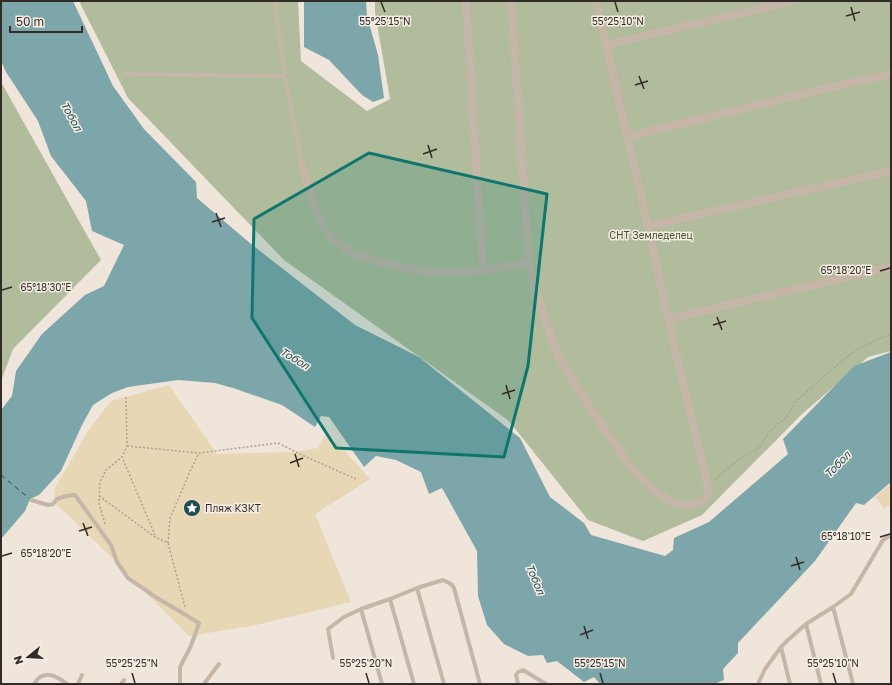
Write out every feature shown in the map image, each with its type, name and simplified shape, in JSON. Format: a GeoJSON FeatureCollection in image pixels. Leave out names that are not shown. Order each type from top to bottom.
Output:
{"type":"FeatureCollection","features":[{"type":"Feature","properties":{"kind":"street"},"geometry":{"type":"LineString","coordinates":[[466,1],[483,271]]}},
{"type":"Feature","properties":{"kind":"street"},"geometry":{"type":"LineString","coordinates":[[512,1],[529,262],[534,286],[558,356],[592,413],[633,470],[647,484],[664,497],[682,505],[690,505],[706,498],[709,492],[596,1]]}},
{"type":"Feature","properties":{"kind":"street"},"geometry":{"type":"LineString","coordinates":[[606,45],[793,1]]}},
{"type":"Feature","properties":{"kind":"street"},"geometry":{"type":"LineString","coordinates":[[627,136],[891,74]]}},
{"type":"Feature","properties":{"kind":"street"},"geometry":{"type":"LineString","coordinates":[[302,165],[319,219],[331,238],[351,253],[409,270],[436,272],[483,271],[529,262]]}},
{"type":"Feature","properties":{"kind":"street"},"geometry":{"type":"LineString","coordinates":[[648,226],[891,171]]}},
{"type":"Feature","properties":{"kind":"street"},"geometry":{"type":"LineString","coordinates":[[668,319],[891,267]]}},
{"type":"Feature","properties":{"kind":"lane"},"geometry":{"type":"LineString","coordinates":[[275,1],[285,76],[302,165]]}},
{"type":"Feature","properties":{"kind":"lane"},"geometry":{"type":"LineString","coordinates":[[125,74],[285,76]]}},
{"type":"Feature","properties":{"kind":"lane"},"geometry":{"type":"LineString","coordinates":[[31,500],[48,505],[53,504],[57,500],[66,496],[75,496],[111,545],[117,562],[128,578],[154,596],[199,623],[191,646],[180,667],[180,684]]}},
{"type":"Feature","properties":{"kind":"lane"},"geometry":{"type":"LineString","coordinates":[[758,684],[781,647],[788,640],[806,624],[851,594],[883,540],[891,535]]}},
{"type":"Feature","properties":{"kind":"lane"},"geometry":{"type":"LineString","coordinates":[[333,658],[328,629],[344,616],[417,588],[443,580],[451,584],[454,588],[480,684]]}},
{"type":"Feature","properties":{"kind":"lane"},"geometry":{"type":"LineString","coordinates":[[417,588],[444,684]]}},
{"type":"Feature","properties":{"kind":"lane"},"geometry":{"type":"LineString","coordinates":[[390,599],[414,684]]}},
{"type":"Feature","properties":{"kind":"lane"},"geometry":{"type":"LineString","coordinates":[[833,607],[853,684]]}},
{"type":"Feature","properties":{"kind":"lane"},"geometry":{"type":"LineString","coordinates":[[361,609],[382,684]]}},
{"type":"Feature","properties":{"kind":"lane"},"geometry":{"type":"LineString","coordinates":[[806,624],[821,684]]}},
{"type":"Feature","properties":{"kind":"lane"},"geometry":{"type":"LineString","coordinates":[[781,647],[790,684]]}},
{"type":"Feature","properties":{"kind":"lane"},"geometry":{"type":"LineString","coordinates":[[204,684],[219,664]]}},
{"type":"Feature","properties":{"kind":"lane"},"geometry":{"type":"LineString","coordinates":[[518,684],[516,675],[518,672],[523,670],[546,684]]}},
{"type":"Feature","properties":{"kind":"lane"},"geometry":{"type":"LineString","coordinates":[[34,684],[41,676],[50,674],[67,684]]}},
{"type":"Feature","properties":{"kind":"lane"},"geometry":{"type":"LineString","coordinates":[[78,684],[82,675]]}},
{"type":"Feature","properties":{"kind":"path"},"geometry":{"type":"LineString","coordinates":[[707,485],[741,458],[757,450],[773,428],[787,417],[796,401],[836,366],[856,350],[885,336],[891,335]]}},
{"type":"Feature","properties":{"kind":"path"},"geometry":{"type":"LineString","coordinates":[[105,524],[99,503],[100,482],[106,470],[122,457],[127,446],[126,397]]}},
{"type":"Feature","properties":{"kind":"path"},"geometry":{"type":"LineString","coordinates":[[127,446],[199,453],[278,443],[356,479]]}},
{"type":"Feature","properties":{"kind":"path"},"geometry":{"type":"LineString","coordinates":[[187,615],[168,543],[170,518],[199,453]]}},
{"type":"Feature","properties":{"kind":"path"},"geometry":{"type":"LineString","coordinates":[[122,457],[155,537]]}},
{"type":"Feature","properties":{"kind":"path"},"geometry":{"type":"LineString","coordinates":[[99,496],[155,537],[168,543]]}},
{"type":"Feature","properties":{"kind":"highlighted area"},"geometry":{"type":"Polygon","coordinates":[[[369,153],[547,194],[528,366],[504,457],[336,448],[252,318],[254,219],[369,153]]]}},
{"type":"Feature","properties":{"kind":"green space","name":"СНТ Земледелец"},"geometry":{"type":"Polygon","coordinates":[[[79,1],[298,1],[301,61],[367,111],[390,99],[375,12],[375,1],[891,1],[891,351],[868,357],[801,415],[702,515],[643,541],[588,520],[509,421],[284,260],[128,98],[79,1]]]}},
{"type":"Feature","properties":{"kind":"green space"},"geometry":{"type":"Polygon","coordinates":[[[1,82],[101,260],[13,349],[1,381],[1,82]]]}},
{"type":"Feature","properties":{"kind":"sand","name":"Пляж КЗКТ"},"geometry":{"type":"Polygon","coordinates":[[[169,385],[217,454],[291,452],[318,448],[325,434],[345,451],[370,479],[315,514],[351,602],[256,625],[189,636],[87,533],[54,502],[55,488],[88,431],[111,401],[169,385]]]}},
{"type":"Feature","properties":{"kind":"sand"},"geometry":{"type":"Polygon","coordinates":[[[891,484],[891,504],[884,509],[875,497],[891,484]]]}},
{"type":"Feature","properties":{"kind":"water","name":"Тобол"},"geometry":{"type":"Polygon","coordinates":[[[1,1],[73,1],[113,86],[144,129],[196,182],[197,198],[251,244],[355,325],[419,357],[520,438],[550,497],[584,523],[591,535],[665,556],[673,550],[674,538],[709,522],[788,454],[783,439],[854,366],[891,352],[891,482],[864,505],[856,503],[815,561],[738,643],[738,653],[723,669],[724,680],[714,684],[600,684],[594,677],[584,682],[557,661],[547,663],[543,655],[528,656],[504,644],[487,625],[478,596],[477,551],[442,488],[429,494],[421,472],[396,460],[376,456],[364,467],[329,417],[321,416],[315,427],[282,405],[215,383],[178,380],[128,387],[112,393],[93,405],[61,471],[39,495],[30,499],[25,511],[1,539],[1,410],[12,396],[16,371],[42,334],[85,295],[104,286],[124,245],[92,231],[86,201],[51,156],[38,121],[6,72],[1,61],[1,1]]]}},
{"type":"Feature","properties":{"kind":"water"},"geometry":{"type":"Polygon","coordinates":[[[304,1],[366,1],[367,16],[378,55],[384,98],[373,102],[362,95],[329,60],[304,47],[304,1]]]}},
{"type":"Feature","properties":{"kind":"ferry route"},"geometry":{"type":"LineString","coordinates":[[1,475],[30,499]]}},
{"type":"Feature","properties":{"kind":"place","name":"Пляж КЗКТ"},"geometry":{"type":"Point","coordinates":[192,508]}}]}
